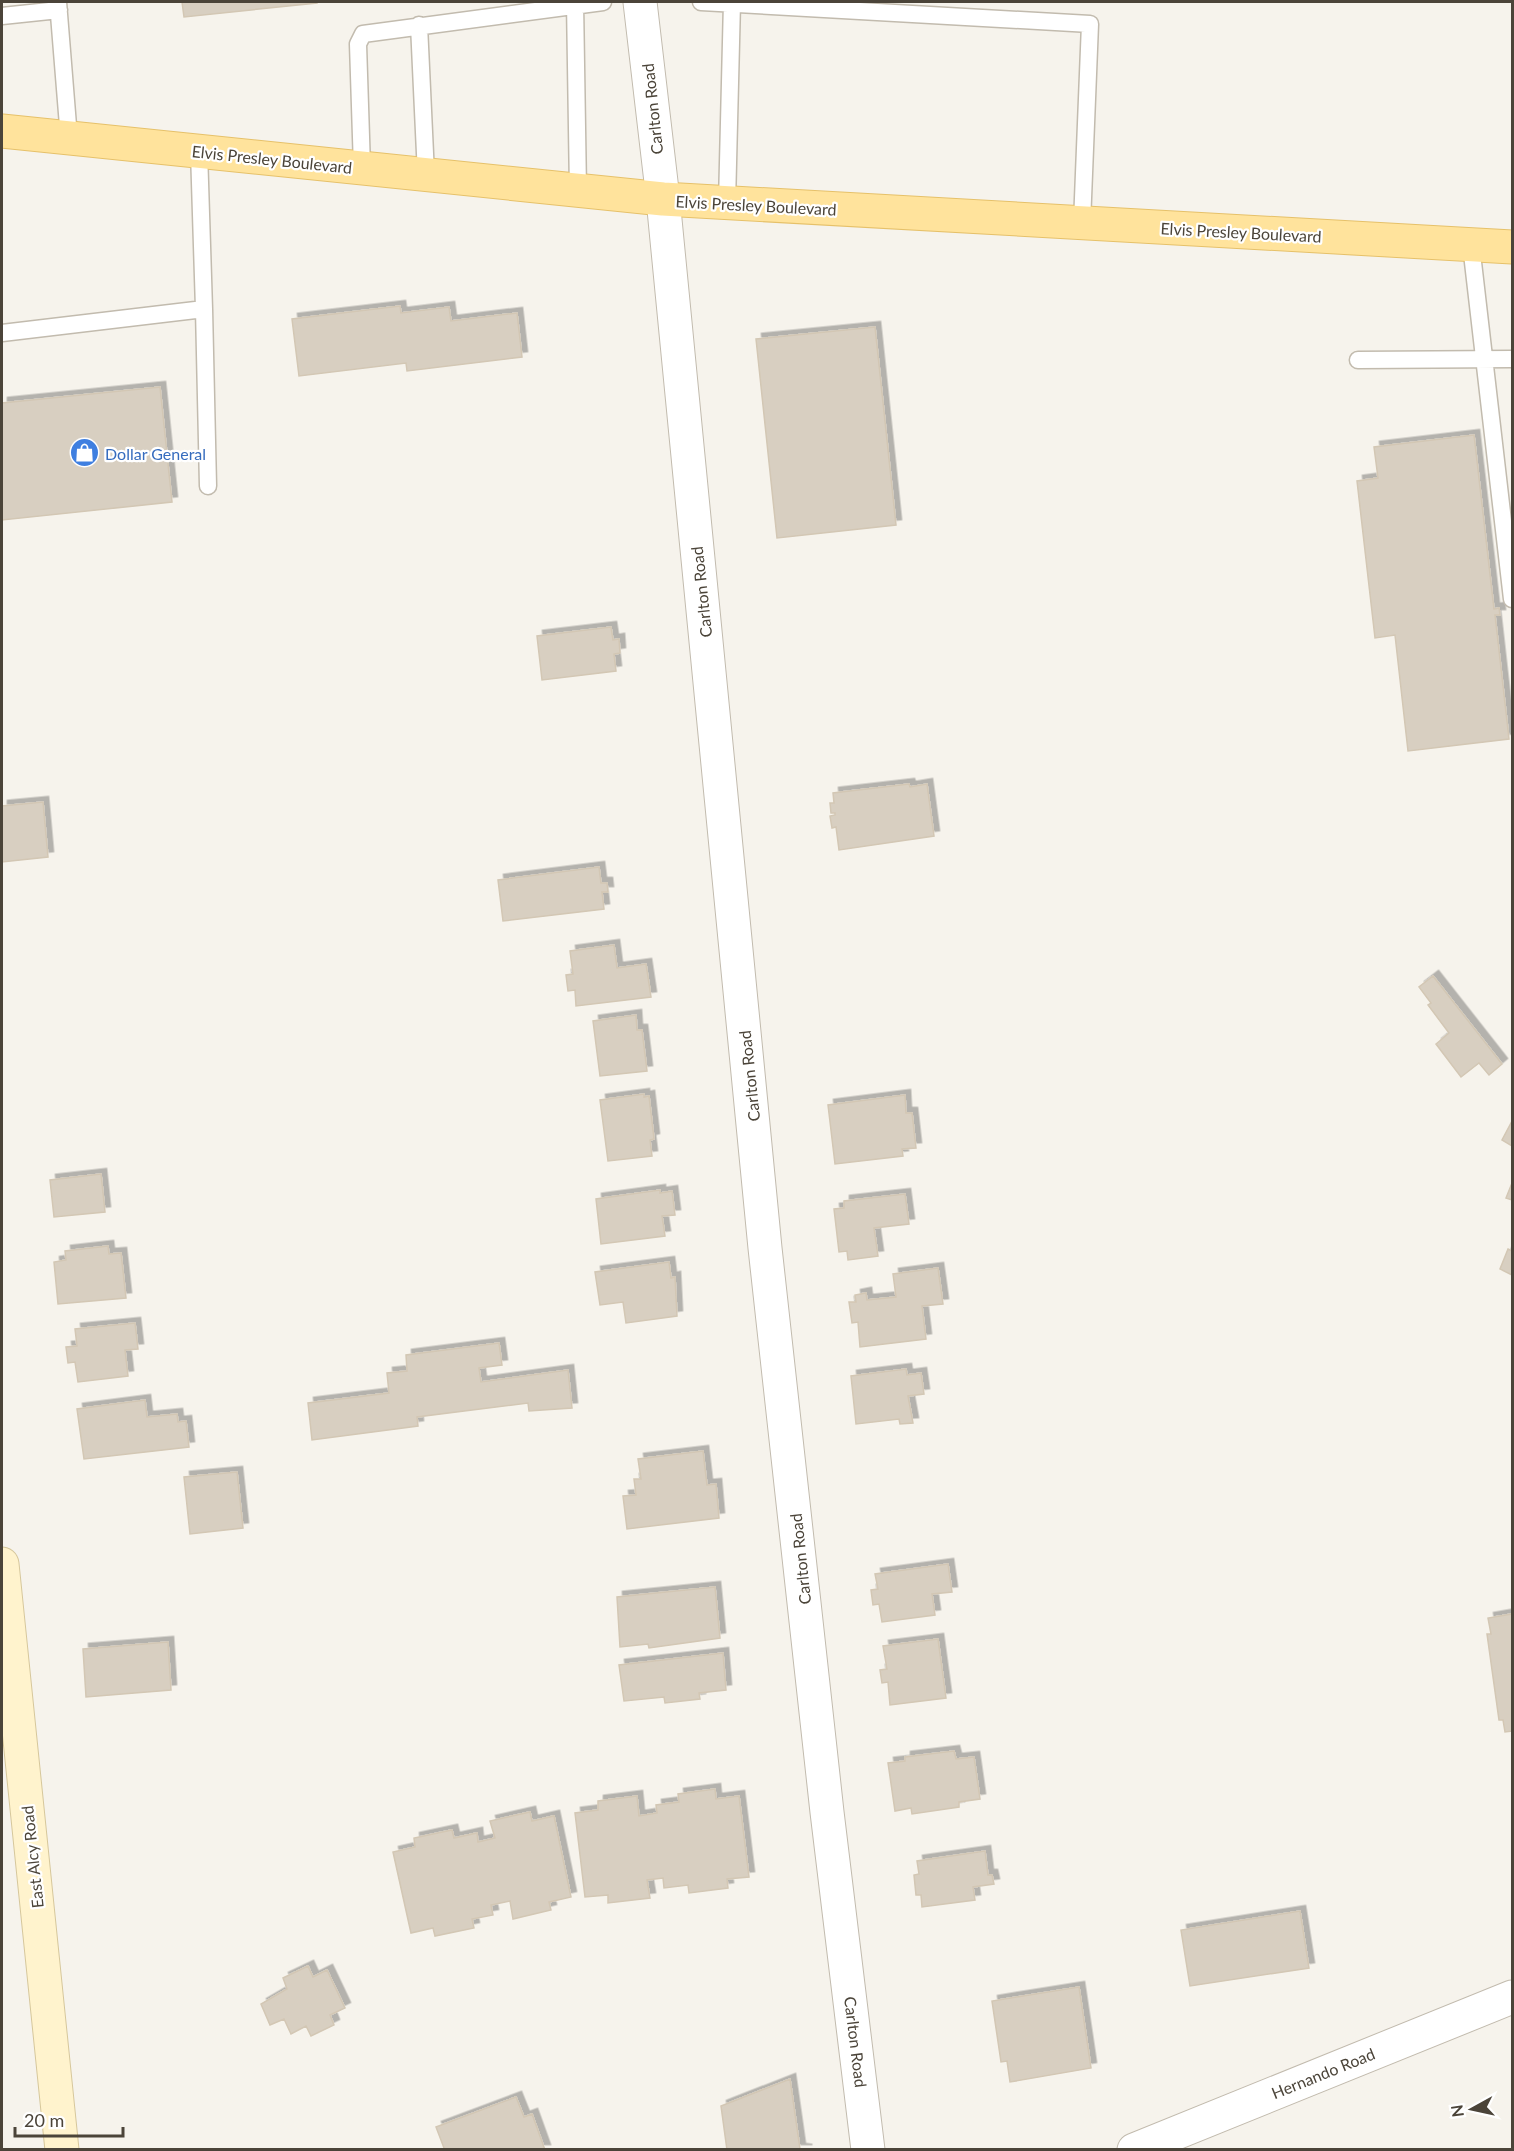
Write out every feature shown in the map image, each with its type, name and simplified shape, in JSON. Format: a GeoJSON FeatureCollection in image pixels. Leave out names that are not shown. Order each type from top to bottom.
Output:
{"type":"FeatureCollection","features":[{"type":"Feature","properties":{"kind":"main road","name":"Elvis Presley Boulevard"},"geometry":{"type":"LineString","coordinates":[[2,131],[663,200],[1512,247]]}},
{"type":"Feature","properties":{"kind":"street","name":"Carlton Road"},"geometry":{"type":"LineString","coordinates":[[640,2],[663,200],[765,1248],[826,1801],[868,2150]]}},
{"type":"Feature","properties":{"kind":"street","name":"East Alcy Road"},"geometry":{"type":"LineString","coordinates":[[2,1564],[62,2150]]}},
{"type":"Feature","properties":{"kind":"street","name":"Hernando Road"},"geometry":{"type":"LineString","coordinates":[[1134,2150],[1512,1996]]}},
{"type":"Feature","properties":{"kind":"lane"},"geometry":{"type":"LineString","coordinates":[[362,168],[360,38],[368,31],[575,3],[603,2]]}},
{"type":"Feature","properties":{"kind":"lane"},"geometry":{"type":"LineString","coordinates":[[701,2],[1090,24],[1082,223]]}},
{"type":"Feature","properties":{"kind":"lane"},"geometry":{"type":"LineString","coordinates":[[727,203],[732,2]]}},
{"type":"Feature","properties":{"kind":"lane"},"geometry":{"type":"LineString","coordinates":[[575,3],[578,190]]}},
{"type":"Feature","properties":{"kind":"lane"},"geometry":{"type":"LineString","coordinates":[[4,11],[58,6],[69,138]]}},
{"type":"Feature","properties":{"kind":"lane"},"geometry":{"type":"LineString","coordinates":[[419,25],[426,175]]}},
{"type":"Feature","properties":{"kind":"lane"},"geometry":{"type":"LineString","coordinates":[[199,152],[208,486]]}},
{"type":"Feature","properties":{"kind":"lane"},"geometry":{"type":"LineString","coordinates":[[1471,245],[1512,599]]}},
{"type":"Feature","properties":{"kind":"lane"},"geometry":{"type":"LineString","coordinates":[[2,333],[204,309]]}},
{"type":"Feature","properties":{"kind":"lane"},"geometry":{"type":"LineString","coordinates":[[1358,360],[1512,360]]}},
{"type":"Feature","properties":{"kind":"building"},"geometry":{"type":"Polygon","coordinates":[[[182,2],[317,2],[317,3],[184,17],[182,2]]]}},
{"type":"Feature","properties":{"kind":"building"},"geometry":{"type":"Polygon","coordinates":[[[400,306],[401,313],[449,307],[451,321],[517,313],[522,357],[407,371],[406,363],[299,376],[292,319],[400,306]]]}},
{"type":"Feature","properties":{"kind":"building"},"geometry":{"type":"Polygon","coordinates":[[[875,327],[896,525],[777,538],[756,339],[875,327]]]}},
{"type":"Feature","properties":{"kind":"building","name":"Dollar General"},"geometry":{"type":"Polygon","coordinates":[[[160,387],[172,502],[2,520],[2,403],[160,387]]]}},
{"type":"Feature","properties":{"kind":"building"},"geometry":{"type":"Polygon","coordinates":[[[1474,435],[1494,609],[1499,608],[1500,615],[1495,615],[1509,739],[1408,751],[1395,635],[1375,638],[1357,481],[1378,478],[1374,447],[1474,435]]]}},
{"type":"Feature","properties":{"kind":"building"},"geometry":{"type":"Polygon","coordinates":[[[611,627],[613,640],[619,639],[620,653],[614,654],[616,671],[542,680],[537,636],[611,627]]]}},
{"type":"Feature","properties":{"kind":"building"},"geometry":{"type":"Polygon","coordinates":[[[909,784],[910,787],[927,784],[934,836],[839,850],[836,827],[832,828],[830,816],[835,815],[831,813],[830,803],[834,803],[833,793],[909,784]]]}},
{"type":"Feature","properties":{"kind":"building"},"geometry":{"type":"Polygon","coordinates":[[[43,802],[48,857],[2,862],[2,806],[43,802]]]}},
{"type":"Feature","properties":{"kind":"building"},"geometry":{"type":"Polygon","coordinates":[[[599,867],[601,883],[607,883],[608,892],[602,892],[604,909],[503,921],[498,880],[599,867]]]}},
{"type":"Feature","properties":{"kind":"building"},"geometry":{"type":"Polygon","coordinates":[[[614,945],[617,968],[646,964],[651,997],[576,1006],[575,990],[568,991],[566,975],[573,974],[570,951],[614,945]]]}},
{"type":"Feature","properties":{"kind":"building"},"geometry":{"type":"Polygon","coordinates":[[[1433,976],[1502,1064],[1489,1075],[1479,1063],[1461,1077],[1436,1044],[1449,1033],[1428,1005],[1431,1003],[1419,987],[1433,976]]]}},
{"type":"Feature","properties":{"kind":"building"},"geometry":{"type":"Polygon","coordinates":[[[636,1015],[637,1030],[642,1030],[647,1071],[600,1076],[593,1021],[636,1015]]]}},
{"type":"Feature","properties":{"kind":"building"},"geometry":{"type":"Polygon","coordinates":[[[644,1094],[644,1097],[649,1096],[654,1139],[650,1140],[652,1156],[608,1161],[600,1100],[644,1094]]]}},
{"type":"Feature","properties":{"kind":"building"},"geometry":{"type":"Polygon","coordinates":[[[905,1095],[906,1113],[912,1113],[916,1148],[902,1149],[903,1156],[835,1164],[828,1105],[905,1095]]]}},
{"type":"Feature","properties":{"kind":"building"},"geometry":{"type":"Polygon","coordinates":[[[1512,1121],[1512,1146],[1502,1140],[1512,1121]]]}},
{"type":"Feature","properties":{"kind":"building"},"geometry":{"type":"Polygon","coordinates":[[[101,1174],[105,1212],[54,1217],[50,1180],[101,1174]]]}},
{"type":"Feature","properties":{"kind":"building"},"geometry":{"type":"Polygon","coordinates":[[[1512,1183],[1512,1200],[1506,1198],[1512,1183]]]}},
{"type":"Feature","properties":{"kind":"building"},"geometry":{"type":"Polygon","coordinates":[[[660,1190],[660,1193],[672,1191],[675,1215],[662,1216],[665,1236],[601,1244],[596,1199],[660,1190]]]}},
{"type":"Feature","properties":{"kind":"building"},"geometry":{"type":"Polygon","coordinates":[[[905,1194],[909,1224],[874,1228],[878,1256],[848,1260],[847,1251],[839,1252],[834,1209],[844,1208],[844,1201],[905,1194]]]}},
{"type":"Feature","properties":{"kind":"building"},"geometry":{"type":"Polygon","coordinates":[[[108,1246],[109,1254],[121,1253],[126,1298],[58,1304],[54,1262],[66,1260],[65,1251],[108,1246]]]}},
{"type":"Feature","properties":{"kind":"building"},"geometry":{"type":"Polygon","coordinates":[[[1508,1249],[1512,1251],[1512,1275],[1500,1269],[1508,1249]]]}},
{"type":"Feature","properties":{"kind":"building"},"geometry":{"type":"Polygon","coordinates":[[[669,1262],[671,1278],[675,1277],[677,1316],[626,1323],[623,1302],[600,1305],[595,1272],[669,1262]]]}},
{"type":"Feature","properties":{"kind":"building"},"geometry":{"type":"Polygon","coordinates":[[[938,1268],[943,1304],[922,1306],[926,1339],[860,1347],[858,1322],[852,1323],[849,1302],[856,1302],[855,1295],[866,1293],[867,1300],[896,1297],[893,1274],[938,1268]]]}},
{"type":"Feature","properties":{"kind":"building"},"geometry":{"type":"Polygon","coordinates":[[[135,1323],[138,1349],[125,1350],[128,1376],[78,1382],[75,1362],[68,1363],[66,1347],[77,1346],[75,1329],[135,1323]]]}},
{"type":"Feature","properties":{"kind":"building"},"geometry":{"type":"Polygon","coordinates":[[[499,1343],[502,1365],[479,1368],[481,1382],[568,1370],[572,1408],[529,1411],[528,1403],[417,1417],[418,1426],[312,1440],[308,1403],[389,1393],[387,1373],[407,1371],[406,1355],[499,1343]]]}},
{"type":"Feature","properties":{"kind":"building"},"geometry":{"type":"Polygon","coordinates":[[[906,1369],[907,1375],[921,1373],[924,1394],[908,1396],[913,1423],[900,1424],[899,1419],[856,1424],[851,1376],[906,1369]]]}},
{"type":"Feature","properties":{"kind":"building"},"geometry":{"type":"Polygon","coordinates":[[[145,1400],[147,1417],[177,1414],[178,1422],[186,1421],[189,1447],[84,1459],[77,1409],[145,1400]]]}},
{"type":"Feature","properties":{"kind":"building"},"geometry":{"type":"Polygon","coordinates":[[[703,1451],[707,1485],[716,1484],[719,1518],[627,1529],[623,1496],[636,1495],[634,1479],[641,1479],[638,1459],[703,1451]]]}},
{"type":"Feature","properties":{"kind":"building"},"geometry":{"type":"Polygon","coordinates":[[[237,1472],[243,1528],[190,1534],[184,1477],[237,1472]]]}},
{"type":"Feature","properties":{"kind":"building"},"geometry":{"type":"Polygon","coordinates":[[[948,1564],[952,1592],[932,1594],[935,1615],[882,1622],[879,1604],[873,1605],[871,1590],[878,1589],[875,1574],[948,1564]]]}},
{"type":"Feature","properties":{"kind":"building"},"geometry":{"type":"Polygon","coordinates":[[[715,1587],[720,1638],[649,1648],[648,1644],[620,1647],[617,1597],[715,1587]]]}},
{"type":"Feature","properties":{"kind":"building"},"geometry":{"type":"Polygon","coordinates":[[[1512,1614],[1512,1731],[1505,1732],[1503,1720],[1499,1720],[1487,1634],[1491,1634],[1488,1618],[1512,1614]]]}},
{"type":"Feature","properties":{"kind":"building"},"geometry":{"type":"Polygon","coordinates":[[[938,1639],[946,1698],[890,1705],[888,1682],[882,1683],[880,1670],[887,1669],[883,1646],[938,1639]]]}},
{"type":"Feature","properties":{"kind":"building"},"geometry":{"type":"Polygon","coordinates":[[[168,1642],[171,1690],[86,1697],[83,1649],[168,1642]]]}},
{"type":"Feature","properties":{"kind":"building"},"geometry":{"type":"Polygon","coordinates":[[[723,1653],[726,1690],[699,1693],[700,1699],[665,1703],[664,1697],[624,1701],[619,1665],[723,1653]]]}},
{"type":"Feature","properties":{"kind":"building"},"geometry":{"type":"Polygon","coordinates":[[[954,1751],[956,1759],[974,1757],[980,1799],[959,1802],[959,1807],[912,1814],[911,1808],[895,1811],[888,1763],[905,1761],[905,1757],[954,1751]]]}},
{"type":"Feature","properties":{"kind":"building"},"geometry":{"type":"Polygon","coordinates":[[[715,1789],[716,1799],[739,1796],[749,1877],[727,1879],[728,1888],[689,1893],[688,1885],[664,1888],[663,1878],[647,1880],[650,1898],[608,1903],[608,1895],[585,1897],[575,1813],[598,1810],[598,1801],[637,1796],[639,1816],[657,1813],[656,1805],[679,1802],[678,1794],[715,1789]]]}},
{"type":"Feature","properties":{"kind":"building"},"geometry":{"type":"Polygon","coordinates":[[[530,1812],[532,1821],[554,1816],[571,1897],[549,1902],[551,1910],[513,1919],[510,1901],[491,1905],[493,1915],[472,1919],[474,1928],[435,1936],[433,1928],[411,1933],[393,1852],[415,1847],[414,1838],[452,1830],[454,1838],[477,1833],[478,1842],[495,1838],[490,1821],[530,1812]]]}},
{"type":"Feature","properties":{"kind":"building"},"geometry":{"type":"Polygon","coordinates":[[[985,1851],[988,1875],[992,1875],[994,1884],[973,1887],[975,1900],[922,1907],[921,1895],[916,1895],[914,1875],[919,1874],[917,1861],[985,1851]]]}},
{"type":"Feature","properties":{"kind":"building"},"geometry":{"type":"Polygon","coordinates":[[[1300,1911],[1309,1968],[1190,1986],[1181,1930],[1300,1911]]]}},
{"type":"Feature","properties":{"kind":"building"},"geometry":{"type":"Polygon","coordinates":[[[308,1966],[313,1977],[327,1970],[345,2008],[330,2015],[334,2025],[311,2036],[306,2026],[291,2034],[284,2019],[270,2025],[261,2004],[287,1989],[283,1978],[308,1966]]]}},
{"type":"Feature","properties":{"kind":"building"},"geometry":{"type":"Polygon","coordinates":[[[1079,1987],[1091,2068],[1010,2082],[1007,2061],[1001,2062],[992,2001],[1079,1987]]]}},
{"type":"Feature","properties":{"kind":"building"},"geometry":{"type":"Polygon","coordinates":[[[790,2079],[800,2149],[807,2150],[727,2150],[721,2106],[790,2079]]]}},
{"type":"Feature","properties":{"kind":"building"},"geometry":{"type":"Polygon","coordinates":[[[516,2097],[524,2117],[532,2114],[545,2150],[438,2150],[444,2148],[436,2127],[516,2097]]]}},
{"type":"Feature","properties":{"kind":"place","name":"Dollar General"},"geometry":{"type":"Point","coordinates":[84,453]}}]}
